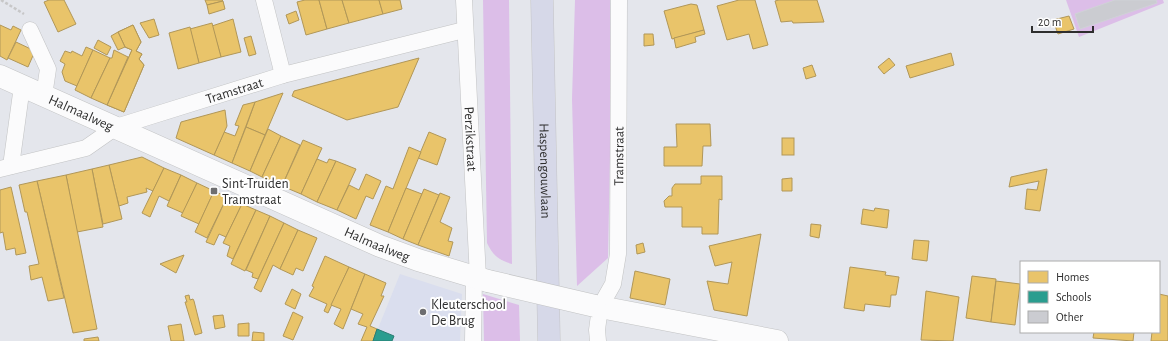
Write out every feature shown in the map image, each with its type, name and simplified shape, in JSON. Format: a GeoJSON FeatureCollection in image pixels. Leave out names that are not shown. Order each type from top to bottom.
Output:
{"type":"FeatureCollection","features":[{"type":"Feature","properties":{"kind":"main road","name":"Haspengouwlaan"},"geometry":{"type":"LineString","coordinates":[[542,0],[549,341]]}},
{"type":"Feature","properties":{"kind":"street"},"geometry":{"type":"LineString","coordinates":[[264,0],[283,75]]}},
{"type":"Feature","properties":{"kind":"street","name":"Perzikstraat"},"geometry":{"type":"LineString","coordinates":[[464,0],[464,30],[480,279],[473,341]]}},
{"type":"Feature","properties":{"kind":"street","name":"Tramstraat"},"geometry":{"type":"LineString","coordinates":[[597,307],[613,284],[618,254],[619,0]]}},
{"type":"Feature","properties":{"kind":"street"},"geometry":{"type":"LineString","coordinates":[[30,30],[48,69],[44,96]]}},
{"type":"Feature","properties":{"kind":"street","name":"Tramstraat"},"geometry":{"type":"LineString","coordinates":[[22,86],[5,168],[86,148],[116,127],[283,75],[464,30]]}},
{"type":"Feature","properties":{"kind":"street","name":"Halmaalweg"},"geometry":{"type":"LineString","coordinates":[[0,76],[380,246],[418,260],[480,279],[597,307],[777,341]]}},
{"type":"Feature","properties":{"kind":"street"},"geometry":{"type":"LineString","coordinates":[[597,307],[598,341]]}},
{"type":"Feature","properties":{"kind":"path"},"geometry":{"type":"LineString","coordinates":[[1,0],[22,11],[30,21],[30,30]]}},
{"type":"Feature","properties":{"kind":"shaded area"},"geometry":{"type":"Polygon","coordinates":[[[483,0],[509,0],[512,264],[497,257],[487,243],[483,0]]]}},
{"type":"Feature","properties":{"kind":"shaded area"},"geometry":{"type":"Polygon","coordinates":[[[575,0],[610,0],[611,104],[608,258],[577,286],[572,99],[575,0]]]}},
{"type":"Feature","properties":{"kind":"shaded area"},"geometry":{"type":"Polygon","coordinates":[[[1066,0],[1163,0],[1164,3],[1079,37],[1066,0]]]}},
{"type":"Feature","properties":{"kind":"shaded area","name":"Kleuterschool De Brug"},"geometry":{"type":"Polygon","coordinates":[[[400,274],[462,294],[460,341],[373,341],[400,274]]]}},
{"type":"Feature","properties":{"kind":"shaded area"},"geometry":{"type":"Polygon","coordinates":[[[483,294],[519,305],[520,341],[484,341],[483,294]]]}},
{"type":"Feature","properties":{"kind":"building: Homes"},"geometry":{"type":"Polygon","coordinates":[[[49,0],[64,0],[76,24],[58,32],[44,2],[49,0]]]}},
{"type":"Feature","properties":{"kind":"building: Homes"},"geometry":{"type":"Polygon","coordinates":[[[205,0],[222,0],[223,1],[207,5],[205,0]]]}},
{"type":"Feature","properties":{"kind":"building: Homes"},"geometry":{"type":"Polygon","coordinates":[[[305,0],[319,0],[327,29],[306,35],[297,2],[305,0]]]}},
{"type":"Feature","properties":{"kind":"building: Homes"},"geometry":{"type":"Polygon","coordinates":[[[319,0],[342,0],[349,23],[327,29],[319,0]]]}},
{"type":"Feature","properties":{"kind":"building: Homes"},"geometry":{"type":"Polygon","coordinates":[[[342,0],[379,0],[383,14],[349,23],[342,0]]]}},
{"type":"Feature","properties":{"kind":"building: Homes"},"geometry":{"type":"Polygon","coordinates":[[[379,0],[400,0],[402,9],[383,14],[379,0]]]}},
{"type":"Feature","properties":{"kind":"building: Homes"},"geometry":{"type":"Polygon","coordinates":[[[739,0],[755,0],[768,45],[753,49],[749,34],[727,40],[717,6],[739,0]]]}},
{"type":"Feature","properties":{"kind":"building: Homes"},"geometry":{"type":"Polygon","coordinates":[[[817,0],[824,22],[781,22],[775,1],[817,0]]]}},
{"type":"Feature","properties":{"kind":"building: Homes"},"geometry":{"type":"Polygon","coordinates":[[[223,1],[225,9],[209,14],[207,5],[223,1]]]}},
{"type":"Feature","properties":{"kind":"building: Homes"},"geometry":{"type":"Polygon","coordinates":[[[691,4],[697,5],[704,30],[672,39],[664,11],[691,4]]]}},
{"type":"Feature","properties":{"kind":"building: Homes"},"geometry":{"type":"Polygon","coordinates":[[[296,11],[299,20],[289,24],[286,15],[296,11]]]}},
{"type":"Feature","properties":{"kind":"building: Homes"},"geometry":{"type":"Polygon","coordinates":[[[1069,16],[1074,29],[1058,34],[1053,20],[1069,16]]]}},
{"type":"Feature","properties":{"kind":"building: Homes"},"geometry":{"type":"Polygon","coordinates":[[[154,19],[159,35],[149,38],[140,23],[154,19]]]}},
{"type":"Feature","properties":{"kind":"building: Homes"},"geometry":{"type":"Polygon","coordinates":[[[233,19],[241,52],[221,57],[212,26],[233,19]]]}},
{"type":"Feature","properties":{"kind":"building: Homes"},"geometry":{"type":"Polygon","coordinates":[[[212,23],[221,57],[199,63],[190,29],[212,23]]]}},
{"type":"Feature","properties":{"kind":"building: Homes"},"geometry":{"type":"Polygon","coordinates":[[[0,25],[11,30],[13,26],[21,30],[7,60],[0,56],[0,25]]]}},
{"type":"Feature","properties":{"kind":"building: Homes"},"geometry":{"type":"Polygon","coordinates":[[[133,25],[141,42],[136,51],[142,54],[139,59],[144,65],[124,112],[107,105],[132,50],[125,47],[118,32],[133,25]]]}},
{"type":"Feature","properties":{"kind":"building: Homes"},"geometry":{"type":"Polygon","coordinates":[[[133,25],[141,42],[136,51],[142,54],[139,59],[144,65],[124,112],[107,105],[132,50],[125,47],[118,32],[133,25]]]}},
{"type":"Feature","properties":{"kind":"building: Homes"},"geometry":{"type":"Polygon","coordinates":[[[190,27],[199,63],[178,69],[169,33],[190,27]]]}},
{"type":"Feature","properties":{"kind":"building: Homes"},"geometry":{"type":"Polygon","coordinates":[[[704,30],[705,34],[695,37],[696,42],[676,48],[674,38],[704,30]]]}},
{"type":"Feature","properties":{"kind":"building: Homes"},"geometry":{"type":"Polygon","coordinates":[[[118,32],[125,47],[118,50],[111,36],[118,32]]]}},
{"type":"Feature","properties":{"kind":"building: Homes"},"geometry":{"type":"Polygon","coordinates":[[[644,34],[653,34],[654,45],[644,46],[644,34]]]}},
{"type":"Feature","properties":{"kind":"building: Homes"},"geometry":{"type":"Polygon","coordinates":[[[251,36],[256,54],[249,56],[244,38],[251,36]]]}},
{"type":"Feature","properties":{"kind":"building: Homes"},"geometry":{"type":"Polygon","coordinates":[[[98,40],[111,47],[107,55],[94,48],[98,40]]]}},
{"type":"Feature","properties":{"kind":"building: Homes"},"geometry":{"type":"Polygon","coordinates":[[[16,42],[35,51],[28,67],[8,58],[16,42]]]}},
{"type":"Feature","properties":{"kind":"building: Homes"},"geometry":{"type":"Polygon","coordinates":[[[86,47],[93,50],[77,86],[65,81],[62,72],[65,64],[60,61],[65,51],[71,53],[72,51],[82,56],[86,47]]]}},
{"type":"Feature","properties":{"kind":"building: Homes"},"geometry":{"type":"Polygon","coordinates":[[[93,50],[110,58],[91,98],[75,90],[93,50]]]}},
{"type":"Feature","properties":{"kind":"building: Homes"},"geometry":{"type":"Polygon","coordinates":[[[114,50],[128,57],[107,105],[91,98],[110,58],[112,58],[114,50]]]}},
{"type":"Feature","properties":{"kind":"building: Homes"},"geometry":{"type":"Polygon","coordinates":[[[951,53],[954,65],[910,78],[906,66],[951,53]]]}},
{"type":"Feature","properties":{"kind":"building: Homes"},"geometry":{"type":"Polygon","coordinates":[[[419,58],[398,107],[347,120],[292,96],[294,91],[419,58]]]}},
{"type":"Feature","properties":{"kind":"building: Homes"},"geometry":{"type":"Polygon","coordinates":[[[889,58],[895,65],[884,74],[878,67],[889,58]]]}},
{"type":"Feature","properties":{"kind":"building: Homes"},"geometry":{"type":"Polygon","coordinates":[[[812,65],[816,76],[806,79],[803,68],[812,65]]]}},
{"type":"Feature","properties":{"kind":"building: Homes"},"geometry":{"type":"Polygon","coordinates":[[[283,93],[265,135],[246,127],[255,102],[283,93]]]}},
{"type":"Feature","properties":{"kind":"building: Homes"},"geometry":{"type":"Polygon","coordinates":[[[255,102],[232,163],[214,155],[224,132],[235,136],[239,126],[235,125],[243,105],[255,102]]]}},
{"type":"Feature","properties":{"kind":"building: Homes"},"geometry":{"type":"Polygon","coordinates":[[[225,110],[227,126],[214,155],[176,138],[181,122],[225,110]]]}},
{"type":"Feature","properties":{"kind":"building: Homes"},"geometry":{"type":"Polygon","coordinates":[[[676,124],[710,124],[711,146],[703,146],[702,166],[664,166],[664,147],[677,147],[676,124]]]}},
{"type":"Feature","properties":{"kind":"building: Homes"},"geometry":{"type":"Polygon","coordinates":[[[246,127],[265,135],[250,171],[232,163],[246,127]]]}},
{"type":"Feature","properties":{"kind":"building: Homes"},"geometry":{"type":"Polygon","coordinates":[[[268,129],[281,136],[262,177],[250,171],[268,129]]]}},
{"type":"Feature","properties":{"kind":"building: Homes"},"geometry":{"type":"Polygon","coordinates":[[[429,132],[446,139],[437,165],[418,158],[429,132]]]}},
{"type":"Feature","properties":{"kind":"building: Homes"},"geometry":{"type":"Polygon","coordinates":[[[281,136],[300,145],[282,186],[262,177],[281,136]]]}},
{"type":"Feature","properties":{"kind":"building: Homes"},"geometry":{"type":"Polygon","coordinates":[[[782,138],[794,138],[794,155],[782,155],[782,138]]]}},
{"type":"Feature","properties":{"kind":"building: Homes"},"geometry":{"type":"Polygon","coordinates":[[[303,140],[322,148],[301,194],[282,186],[303,140]]]}},
{"type":"Feature","properties":{"kind":"building: Homes"},"geometry":{"type":"Polygon","coordinates":[[[409,147],[421,152],[388,232],[370,225],[386,186],[393,189],[409,147]]]}},
{"type":"Feature","properties":{"kind":"building: Homes"},"geometry":{"type":"Polygon","coordinates":[[[142,157],[164,168],[153,191],[146,188],[147,192],[127,197],[128,203],[119,206],[109,165],[142,157]]]}},
{"type":"Feature","properties":{"kind":"building: Homes"},"geometry":{"type":"Polygon","coordinates":[[[317,159],[327,163],[329,159],[336,161],[317,202],[301,194],[317,159]]]}},
{"type":"Feature","properties":{"kind":"building: Homes"},"geometry":{"type":"Polygon","coordinates":[[[336,161],[356,169],[337,210],[317,202],[336,161]]]}},
{"type":"Feature","properties":{"kind":"building: Homes"},"geometry":{"type":"Polygon","coordinates":[[[109,165],[122,219],[103,224],[92,169],[109,165]]]}},
{"type":"Feature","properties":{"kind":"building: Homes"},"geometry":{"type":"Polygon","coordinates":[[[164,168],[181,175],[169,201],[159,196],[150,217],[142,213],[164,168]]]}},
{"type":"Feature","properties":{"kind":"building: Homes"},"geometry":{"type":"Polygon","coordinates":[[[92,169],[103,227],[77,232],[66,175],[92,169]]]}},
{"type":"Feature","properties":{"kind":"building: Homes"},"geometry":{"type":"Polygon","coordinates":[[[1047,169],[1040,211],[1025,209],[1027,189],[1037,190],[1039,181],[1009,187],[1011,177],[1047,169]]]}},
{"type":"Feature","properties":{"kind":"building: Homes"},"geometry":{"type":"Polygon","coordinates":[[[366,174],[381,181],[373,199],[366,196],[356,219],[337,210],[349,185],[359,190],[366,174]]]}},
{"type":"Feature","properties":{"kind":"building: Homes"},"geometry":{"type":"Polygon","coordinates":[[[66,175],[97,329],[73,333],[37,181],[66,175]]]}},
{"type":"Feature","properties":{"kind":"building: Homes"},"geometry":{"type":"Polygon","coordinates":[[[181,175],[197,183],[183,213],[167,206],[181,175]]]}},
{"type":"Feature","properties":{"kind":"building: Homes"},"geometry":{"type":"Polygon","coordinates":[[[701,176],[722,176],[722,200],[719,199],[718,234],[702,234],[702,227],[682,227],[682,207],[665,207],[664,201],[669,196],[672,196],[672,188],[675,184],[701,184],[701,176]]]}},
{"type":"Feature","properties":{"kind":"building: Homes"},"geometry":{"type":"Polygon","coordinates":[[[792,178],[792,191],[782,191],[782,179],[792,178]]]}},
{"type":"Feature","properties":{"kind":"building: Homes"},"geometry":{"type":"Polygon","coordinates":[[[37,181],[64,298],[48,301],[42,277],[31,280],[29,266],[39,264],[19,185],[37,181]]]}},
{"type":"Feature","properties":{"kind":"building: Homes"},"geometry":{"type":"Polygon","coordinates":[[[197,183],[214,191],[199,224],[181,216],[197,183]]]}},
{"type":"Feature","properties":{"kind":"building: Homes"},"geometry":{"type":"Polygon","coordinates":[[[11,187],[26,253],[16,255],[15,248],[6,250],[3,232],[0,233],[0,190],[11,187]]]}},
{"type":"Feature","properties":{"kind":"building: Homes"},"geometry":{"type":"Polygon","coordinates":[[[406,188],[422,194],[403,239],[388,232],[406,188]]]}},
{"type":"Feature","properties":{"kind":"building: Homes"},"geometry":{"type":"Polygon","coordinates":[[[424,189],[439,195],[418,245],[403,239],[424,189]]]}},
{"type":"Feature","properties":{"kind":"building: Homes"},"geometry":{"type":"Polygon","coordinates":[[[214,191],[227,197],[207,238],[195,232],[214,191]]]}},
{"type":"Feature","properties":{"kind":"building: Homes"},"geometry":{"type":"Polygon","coordinates":[[[440,193],[450,197],[440,222],[452,228],[448,241],[453,242],[449,256],[418,245],[440,193]]]}},
{"type":"Feature","properties":{"kind":"building: Homes"},"geometry":{"type":"Polygon","coordinates":[[[227,197],[242,204],[226,237],[219,234],[214,245],[206,242],[227,197]]]}},
{"type":"Feature","properties":{"kind":"building: Homes"},"geometry":{"type":"Polygon","coordinates":[[[242,204],[256,210],[233,259],[227,256],[230,246],[223,243],[242,204]]]}},
{"type":"Feature","properties":{"kind":"building: Homes"},"geometry":{"type":"Polygon","coordinates":[[[875,208],[889,210],[887,228],[861,224],[863,209],[874,211],[875,208]]]}},
{"type":"Feature","properties":{"kind":"building: Homes"},"geometry":{"type":"Polygon","coordinates":[[[256,210],[270,216],[245,271],[231,264],[256,210]]]}},
{"type":"Feature","properties":{"kind":"building: Homes"},"geometry":{"type":"Polygon","coordinates":[[[270,216],[284,223],[258,279],[252,277],[253,273],[246,270],[270,216]]]}},
{"type":"Feature","properties":{"kind":"building: Homes"},"geometry":{"type":"Polygon","coordinates":[[[284,223],[298,230],[280,269],[273,265],[261,292],[254,288],[284,223]]]}},
{"type":"Feature","properties":{"kind":"building: Homes"},"geometry":{"type":"Polygon","coordinates":[[[811,224],[821,225],[819,238],[810,236],[811,224]]]}},
{"type":"Feature","properties":{"kind":"building: Homes"},"geometry":{"type":"Polygon","coordinates":[[[298,230],[317,238],[303,271],[296,268],[293,275],[280,269],[298,230]]]}},
{"type":"Feature","properties":{"kind":"building: Homes"},"geometry":{"type":"Polygon","coordinates":[[[761,234],[747,316],[714,310],[707,281],[728,284],[732,262],[715,266],[709,246],[761,234]]]}},
{"type":"Feature","properties":{"kind":"building: Homes"},"geometry":{"type":"Polygon","coordinates":[[[914,240],[929,241],[927,261],[912,259],[914,240]]]}},
{"type":"Feature","properties":{"kind":"building: Homes"},"geometry":{"type":"Polygon","coordinates":[[[643,243],[645,252],[637,254],[636,245],[643,243]]]}},
{"type":"Feature","properties":{"kind":"building: Homes"},"geometry":{"type":"Polygon","coordinates":[[[184,255],[176,273],[160,264],[165,262],[184,255]]]}},
{"type":"Feature","properties":{"kind":"building: Homes"},"geometry":{"type":"Polygon","coordinates":[[[325,256],[349,267],[328,313],[324,311],[327,304],[309,296],[314,287],[312,286],[325,256]]]}},
{"type":"Feature","properties":{"kind":"building: Homes"},"geometry":{"type":"Polygon","coordinates":[[[349,267],[365,274],[343,329],[334,324],[341,309],[331,305],[349,267]]]}},
{"type":"Feature","properties":{"kind":"building: Homes"},"geometry":{"type":"Polygon","coordinates":[[[850,267],[886,272],[885,275],[899,277],[896,295],[891,295],[890,307],[865,304],[864,311],[844,308],[850,267]]]}},
{"type":"Feature","properties":{"kind":"building: Homes"},"geometry":{"type":"Polygon","coordinates":[[[635,271],[670,279],[665,305],[630,298],[635,271]]]}},
{"type":"Feature","properties":{"kind":"building: Homes"},"geometry":{"type":"Polygon","coordinates":[[[365,274],[386,283],[381,296],[384,296],[370,326],[377,329],[373,341],[361,341],[367,327],[358,324],[363,314],[351,309],[365,274]]]}},
{"type":"Feature","properties":{"kind":"building: Homes"},"geometry":{"type":"Polygon","coordinates":[[[972,276],[996,279],[991,322],[966,318],[972,276]]]}},
{"type":"Feature","properties":{"kind":"building: Homes"},"geometry":{"type":"Polygon","coordinates":[[[996,281],[1020,284],[1015,325],[991,322],[996,281]]]}},
{"type":"Feature","properties":{"kind":"building: Homes"},"geometry":{"type":"Polygon","coordinates":[[[292,289],[301,294],[295,309],[285,304],[292,289]]]}},
{"type":"Feature","properties":{"kind":"building: Homes"},"geometry":{"type":"Polygon","coordinates":[[[926,291],[959,297],[953,341],[921,340],[926,291]]]}},
{"type":"Feature","properties":{"kind":"building: Homes"},"geometry":{"type":"Polygon","coordinates":[[[1160,294],[1168,296],[1168,341],[1151,341],[1152,333],[1160,333],[1160,294]]]}},
{"type":"Feature","properties":{"kind":"building: Homes"},"geometry":{"type":"Polygon","coordinates":[[[189,295],[190,300],[193,299],[194,301],[202,333],[195,335],[185,302],[187,302],[185,296],[189,295]]]}},
{"type":"Feature","properties":{"kind":"building: Homes"},"geometry":{"type":"Polygon","coordinates":[[[293,312],[303,317],[293,340],[283,336],[293,312]]]}},
{"type":"Feature","properties":{"kind":"building: Homes"},"geometry":{"type":"Polygon","coordinates":[[[223,315],[225,327],[215,329],[213,316],[223,315]]]}},
{"type":"Feature","properties":{"kind":"building: Homes"},"geometry":{"type":"Polygon","coordinates":[[[249,323],[249,336],[238,336],[238,324],[249,323]]]}},
{"type":"Feature","properties":{"kind":"building: Homes"},"geometry":{"type":"Polygon","coordinates":[[[181,324],[184,341],[171,341],[168,326],[181,324]]]}},
{"type":"Feature","properties":{"kind":"building: Homes"},"geometry":{"type":"Polygon","coordinates":[[[253,332],[264,333],[264,341],[252,341],[253,332]]]}},
{"type":"Feature","properties":{"kind":"building: Homes"},"geometry":{"type":"Polygon","coordinates":[[[1094,333],[1134,333],[1133,341],[1093,338],[1094,333]]]}},
{"type":"Feature","properties":{"kind":"building: Homes"},"geometry":{"type":"Polygon","coordinates":[[[98,337],[99,341],[84,341],[84,339],[98,337]]]}},
{"type":"Feature","properties":{"kind":"building: Schools"},"geometry":{"type":"Polygon","coordinates":[[[377,329],[394,336],[392,341],[373,341],[377,329]]]}},
{"type":"Feature","properties":{"kind":"building: Other"},"geometry":{"type":"Polygon","coordinates":[[[1115,0],[1156,0],[1157,3],[1080,29],[1075,14],[1115,0]]]}},
{"type":"Feature","properties":{"kind":"place","name":"Sint-Truiden Tramstraat"},"geometry":{"type":"Point","coordinates":[214,191]}},
{"type":"Feature","properties":{"kind":"place","name":"Kleuterschool De Brug"},"geometry":{"type":"Point","coordinates":[423,312]}}]}
